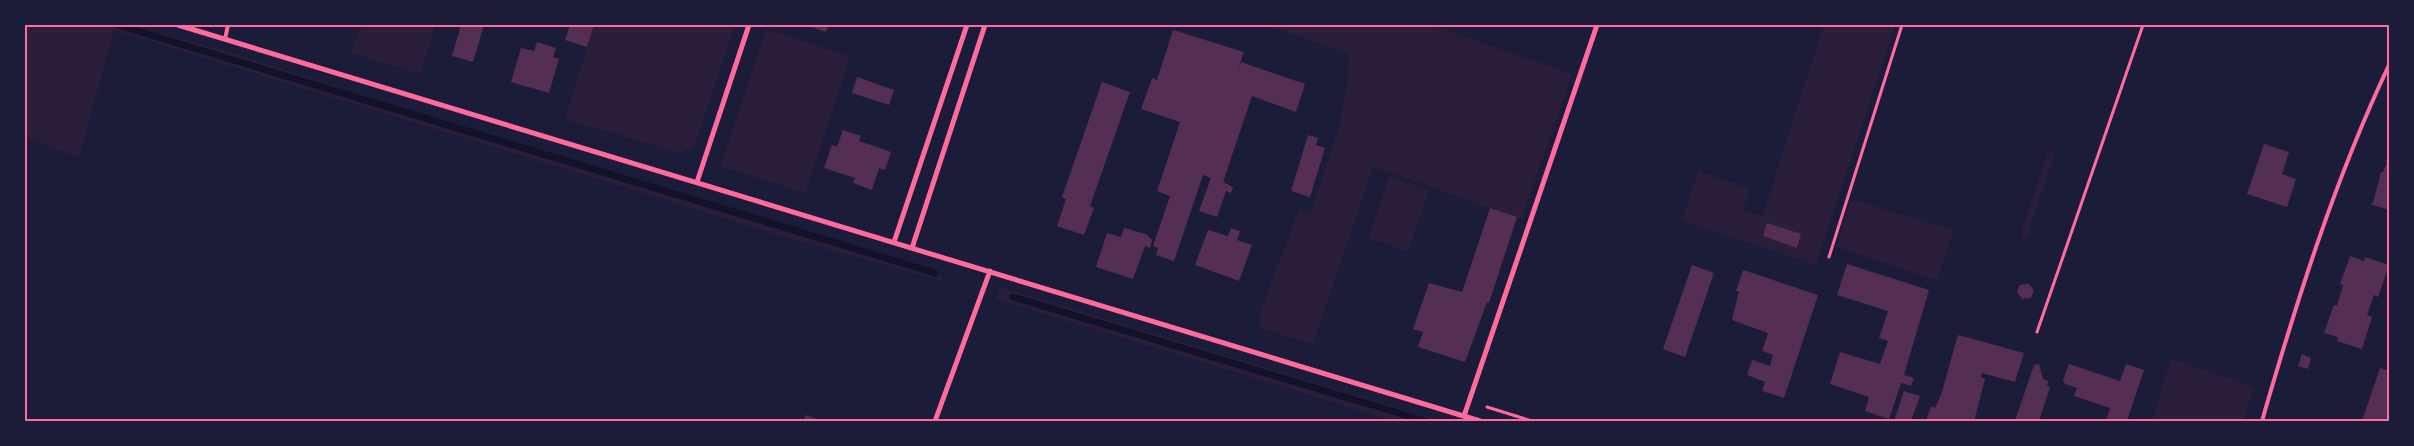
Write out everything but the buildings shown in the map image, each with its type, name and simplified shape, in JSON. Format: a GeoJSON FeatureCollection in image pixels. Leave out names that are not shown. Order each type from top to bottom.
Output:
{"type":"FeatureCollection","features":[{"type":"Feature","properties":{"kind":"street"},"geometry":{"type":"LineString","coordinates":[[178,25],[1480,421]]}},
{"type":"Feature","properties":{"kind":"street"},"geometry":{"type":"LineString","coordinates":[[697,182],[749,25]]}},
{"type":"Feature","properties":{"kind":"street"},"geometry":{"type":"LineString","coordinates":[[894,242],[967,25]]}},
{"type":"Feature","properties":{"kind":"street"},"geometry":{"type":"LineString","coordinates":[[912,248],[985,25]]}},
{"type":"Feature","properties":{"kind":"street"},"geometry":{"type":"LineString","coordinates":[[1464,416],[1597,25]]}},
{"type":"Feature","properties":{"kind":"street"},"geometry":{"type":"LineString","coordinates":[[935,421],[990,271]]}},
{"type":"Feature","properties":{"kind":"lane"},"geometry":{"type":"LineString","coordinates":[[225,39],[228,25]]}},
{"type":"Feature","properties":{"kind":"lane"},"geometry":{"type":"LineString","coordinates":[[2262,421],[2325,222],[2368,109],[2389,65]]}},
{"type":"Feature","properties":{"kind":"path"},"geometry":{"type":"LineString","coordinates":[[1829,257],[1902,25]]}},
{"type":"Feature","properties":{"kind":"path"},"geometry":{"type":"LineString","coordinates":[[2037,332],[2143,25]]}},
{"type":"Feature","properties":{"kind":"shaded area"},"geometry":{"type":"Polygon","coordinates":[[[25,25],[131,25],[232,53],[398,107],[938,270],[943,281],[798,241],[114,30],[79,157],[25,137],[25,25]]]}},
{"type":"Feature","properties":{"kind":"shaded area"},"geometry":{"type":"Polygon","coordinates":[[[361,25],[436,25],[420,74],[351,53],[361,25]]]}},
{"type":"Feature","properties":{"kind":"shaded area"},"geometry":{"type":"Polygon","coordinates":[[[594,25],[735,25],[694,147],[680,153],[565,119],[594,25]]]}},
{"type":"Feature","properties":{"kind":"shaded area"},"geometry":{"type":"Polygon","coordinates":[[[1265,25],[1432,25],[1572,74],[1522,219],[1373,167],[1313,344],[1259,328],[1260,312],[1299,209],[1310,212],[1324,173],[1341,115],[1348,75],[1349,54],[1265,25]]]}},
{"type":"Feature","properties":{"kind":"shaded area"},"geometry":{"type":"Polygon","coordinates":[[[1824,25],[1895,25],[1816,265],[1682,221],[1698,171],[1750,188],[1743,210],[1762,216],[1824,25]]]}},
{"type":"Feature","properties":{"kind":"shaded area"},"geometry":{"type":"Polygon","coordinates":[[[766,29],[850,57],[806,193],[720,166],[766,29]]]}},
{"type":"Feature","properties":{"kind":"shaded area"},"geometry":{"type":"Polygon","coordinates":[[[2047,152],[2055,154],[2026,239],[2020,237],[2047,152]]]}},
{"type":"Feature","properties":{"kind":"shaded area"},"geometry":{"type":"Polygon","coordinates":[[[1389,176],[1429,190],[1408,252],[1368,238],[1389,176]]]}},
{"type":"Feature","properties":{"kind":"shaded area"},"geometry":{"type":"Polygon","coordinates":[[[1851,199],[1954,230],[1937,280],[1837,247],[1851,199]]]}},
{"type":"Feature","properties":{"kind":"shaded area"},"geometry":{"type":"Polygon","coordinates":[[[1000,287],[1440,421],[1394,421],[996,299],[1000,287]]]}},
{"type":"Feature","properties":{"kind":"shaded area"},"geometry":{"type":"Polygon","coordinates":[[[2171,359],[2254,387],[2243,421],[2152,421],[2171,359]]]}},
{"type":"Feature","properties":{"kind":"waterway"},"geometry":{"type":"LineString","coordinates":[[118,25],[935,273]]}},
{"type":"Feature","properties":{"kind":"waterway"},"geometry":{"type":"LineString","coordinates":[[1013,297],[1425,421]]}}]}
